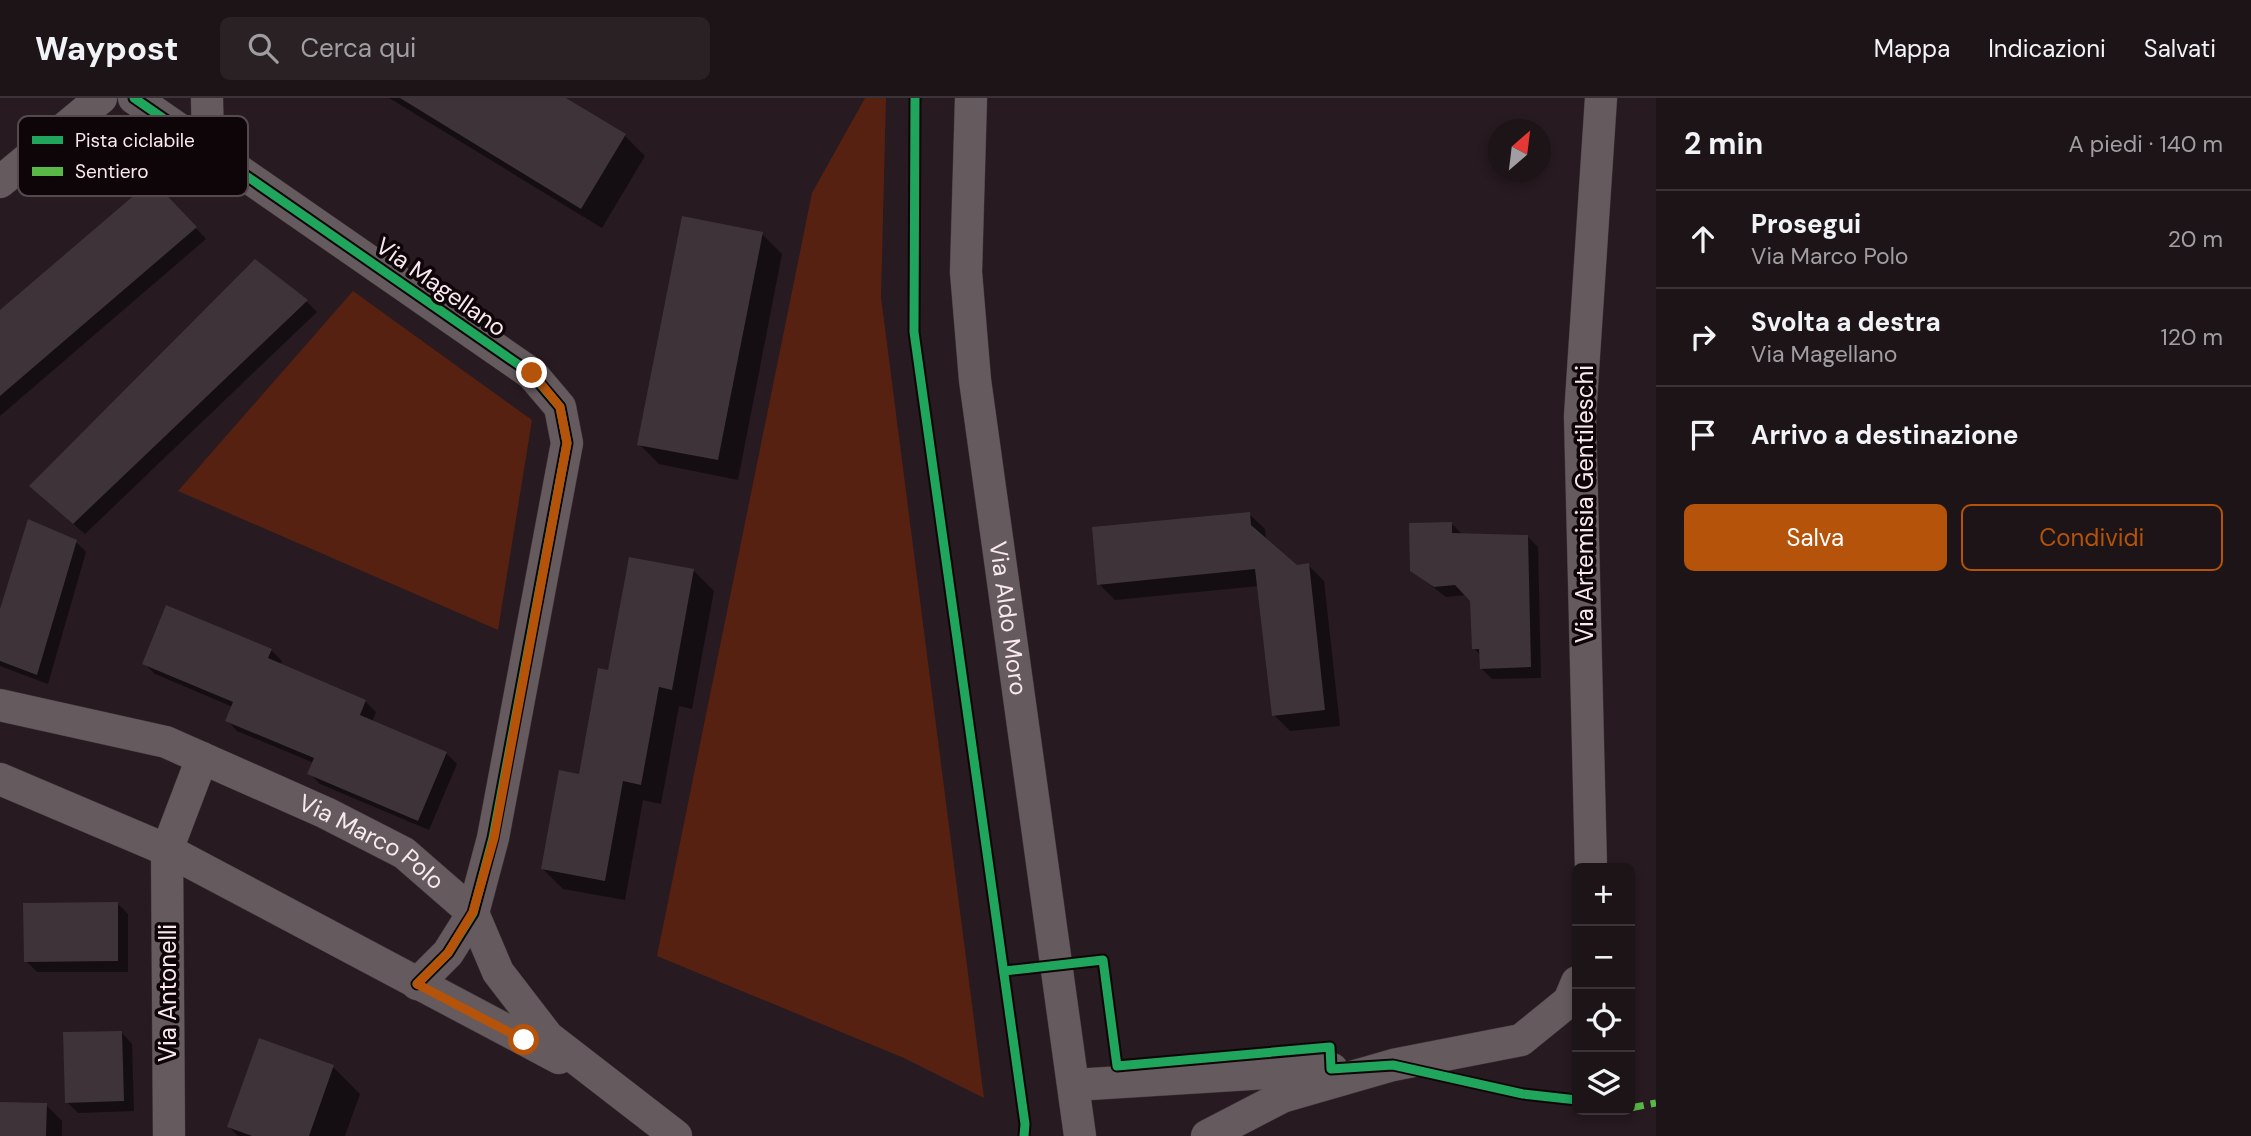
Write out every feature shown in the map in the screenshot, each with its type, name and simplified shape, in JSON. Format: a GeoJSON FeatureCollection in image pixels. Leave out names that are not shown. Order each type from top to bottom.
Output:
{"type":"FeatureCollection","features":[{"type":"Feature","properties":{"kind":"street"},"geometry":{"type":"LineString","coordinates":[[79,116],[101,98]]}},
{"type":"Feature","properties":{"kind":"street","name":"Via Magellano"},"geometry":{"type":"LineString","coordinates":[[134,98],[161,116]]}},
{"type":"Feature","properties":{"kind":"street"},"geometry":{"type":"LineString","coordinates":[[207,98],[207,116]]}},
{"type":"Feature","properties":{"kind":"street","name":"Via Aldo Moro"},"geometry":{"type":"LineString","coordinates":[[971,98],[966,272],[975,380],[1080,1136]]}},
{"type":"Feature","properties":{"kind":"street","name":"Via Artemisia Gentileschi"},"geometry":{"type":"LineString","coordinates":[[1591,863],[1580,416],[1601,98]]}},
{"type":"Feature","properties":{"kind":"street"},"geometry":{"type":"LineString","coordinates":[[0,182],[18,167]]}},
{"type":"Feature","properties":{"kind":"street","name":"Via Magellano"},"geometry":{"type":"LineString","coordinates":[[248,176],[532,373],[560,407],[567,443],[494,838],[473,912],[448,953],[417,984]]}},
{"type":"Feature","properties":{"kind":"street","name":"Via Marco Polo"},"geometry":{"type":"LineString","coordinates":[[0,705],[166,742],[326,813],[404,853],[473,912],[498,972],[548,1037],[676,1136]]}},
{"type":"Feature","properties":{"kind":"street"},"geometry":{"type":"LineString","coordinates":[[167,850],[202,758]]}},
{"type":"Feature","properties":{"kind":"street","name":"Via Marco Polo"},"geometry":{"type":"LineString","coordinates":[[0,779],[167,850],[616,1089]]}},
{"type":"Feature","properties":{"kind":"street","name":"Via Antonelli"},"geometry":{"type":"LineString","coordinates":[[167,850],[169,1136]]}},
{"type":"Feature","properties":{"kind":"street"},"geometry":{"type":"LineString","coordinates":[[1207,1136],[1282,1097],[1393,1065],[1521,1040],[1569,1001],[1574,989]]}},
{"type":"Feature","properties":{"kind":"street"},"geometry":{"type":"LineString","coordinates":[[1074,1085],[1393,1065]]}},
{"type":"Feature","properties":{"kind":"shaded area"},"geometry":{"type":"Polygon","coordinates":[[[865,98],[886,98],[881,297],[984,1098],[904,1058],[657,956],[812,193],[865,98]]]}},
{"type":"Feature","properties":{"kind":"shaded area"},"geometry":{"type":"Polygon","coordinates":[[[353,291],[532,420],[498,630],[178,491],[353,291]]]}},
{"type":"Feature","properties":{"kind":"building"},"geometry":{"type":"Polygon","coordinates":[[[400,98],[566,98],[626,134],[581,209],[400,98]]]}},
{"type":"Feature","properties":{"kind":"building"},"geometry":{"type":"Polygon","coordinates":[[[133,196],[167,196],[197,227],[0,396],[0,310],[133,196]]]}},
{"type":"Feature","properties":{"kind":"building"},"geometry":{"type":"Polygon","coordinates":[[[682,216],[763,232],[718,460],[637,445],[682,216]]]}},
{"type":"Feature","properties":{"kind":"building"},"geometry":{"type":"Polygon","coordinates":[[[255,259],[308,300],[73,524],[29,486],[255,259]]]}},
{"type":"Feature","properties":{"kind":"building"},"geometry":{"type":"Polygon","coordinates":[[[1250,512],[1251,525],[1297,565],[1309,563],[1325,710],[1272,716],[1255,569],[1097,585],[1092,527],[1250,512]]]}},
{"type":"Feature","properties":{"kind":"building"},"geometry":{"type":"Polygon","coordinates":[[[28,519],[77,540],[37,675],[0,661],[0,609],[28,519]]]}},
{"type":"Feature","properties":{"kind":"building"},"geometry":{"type":"Polygon","coordinates":[[[1452,522],[1452,533],[1528,535],[1531,667],[1480,669],[1479,649],[1472,649],[1470,601],[1455,585],[1434,587],[1410,571],[1409,523],[1452,522]]]}},
{"type":"Feature","properties":{"kind":"building"},"geometry":{"type":"Polygon","coordinates":[[[629,557],[694,569],[672,690],[659,687],[641,785],[623,781],[605,881],[541,869],[559,770],[579,774],[598,668],[608,670],[629,557]]]}},
{"type":"Feature","properties":{"kind":"building"},"geometry":{"type":"Polygon","coordinates":[[[166,605],[272,649],[268,658],[366,700],[360,715],[447,752],[418,821],[307,774],[314,758],[225,721],[233,702],[142,664],[166,605]]]}},
{"type":"Feature","properties":{"kind":"building"},"geometry":{"type":"Polygon","coordinates":[[[118,902],[118,961],[24,962],[23,903],[118,902]]]}},
{"type":"Feature","properties":{"kind":"building"},"geometry":{"type":"Polygon","coordinates":[[[122,1031],[124,1101],[65,1103],[63,1032],[122,1031]]]}},
{"type":"Feature","properties":{"kind":"building"},"geometry":{"type":"Polygon","coordinates":[[[259,1038],[334,1065],[309,1136],[252,1136],[227,1127],[259,1038]]]}},
{"type":"Feature","properties":{"kind":"building"},"geometry":{"type":"Polygon","coordinates":[[[0,1102],[47,1103],[46,1136],[0,1136],[0,1102]]]}},
{"type":"Feature","properties":{"kind":"marked path"},"geometry":{"type":"LineString","coordinates":[[1635,1107],[1656,1103]]}},
{"type":"Feature","properties":{"kind":"cycle path"},"geometry":{"type":"LineString","coordinates":[[134,98],[160,116]]}},
{"type":"Feature","properties":{"kind":"cycle path"},"geometry":{"type":"LineString","coordinates":[[915,98],[914,332],[1025,1124],[1024,1136]]}},
{"type":"Feature","properties":{"kind":"cycle path"},"geometry":{"type":"LineString","coordinates":[[248,177],[532,374],[560,407],[567,443],[493,838],[473,913],[448,953],[417,984]]}},
{"type":"Feature","properties":{"kind":"cycle path"},"geometry":{"type":"LineString","coordinates":[[1004,971],[1103,960],[1117,1066],[1330,1047],[1331,1069],[1393,1065],[1523,1094],[1572,1099]]}},
{"type":"Feature","properties":{"kind":"route"},"geometry":{"type":"LineString","coordinates":[[524,1040],[417,984],[448,953],[473,912],[494,838],[567,443],[560,407],[532,373]]}}]}
